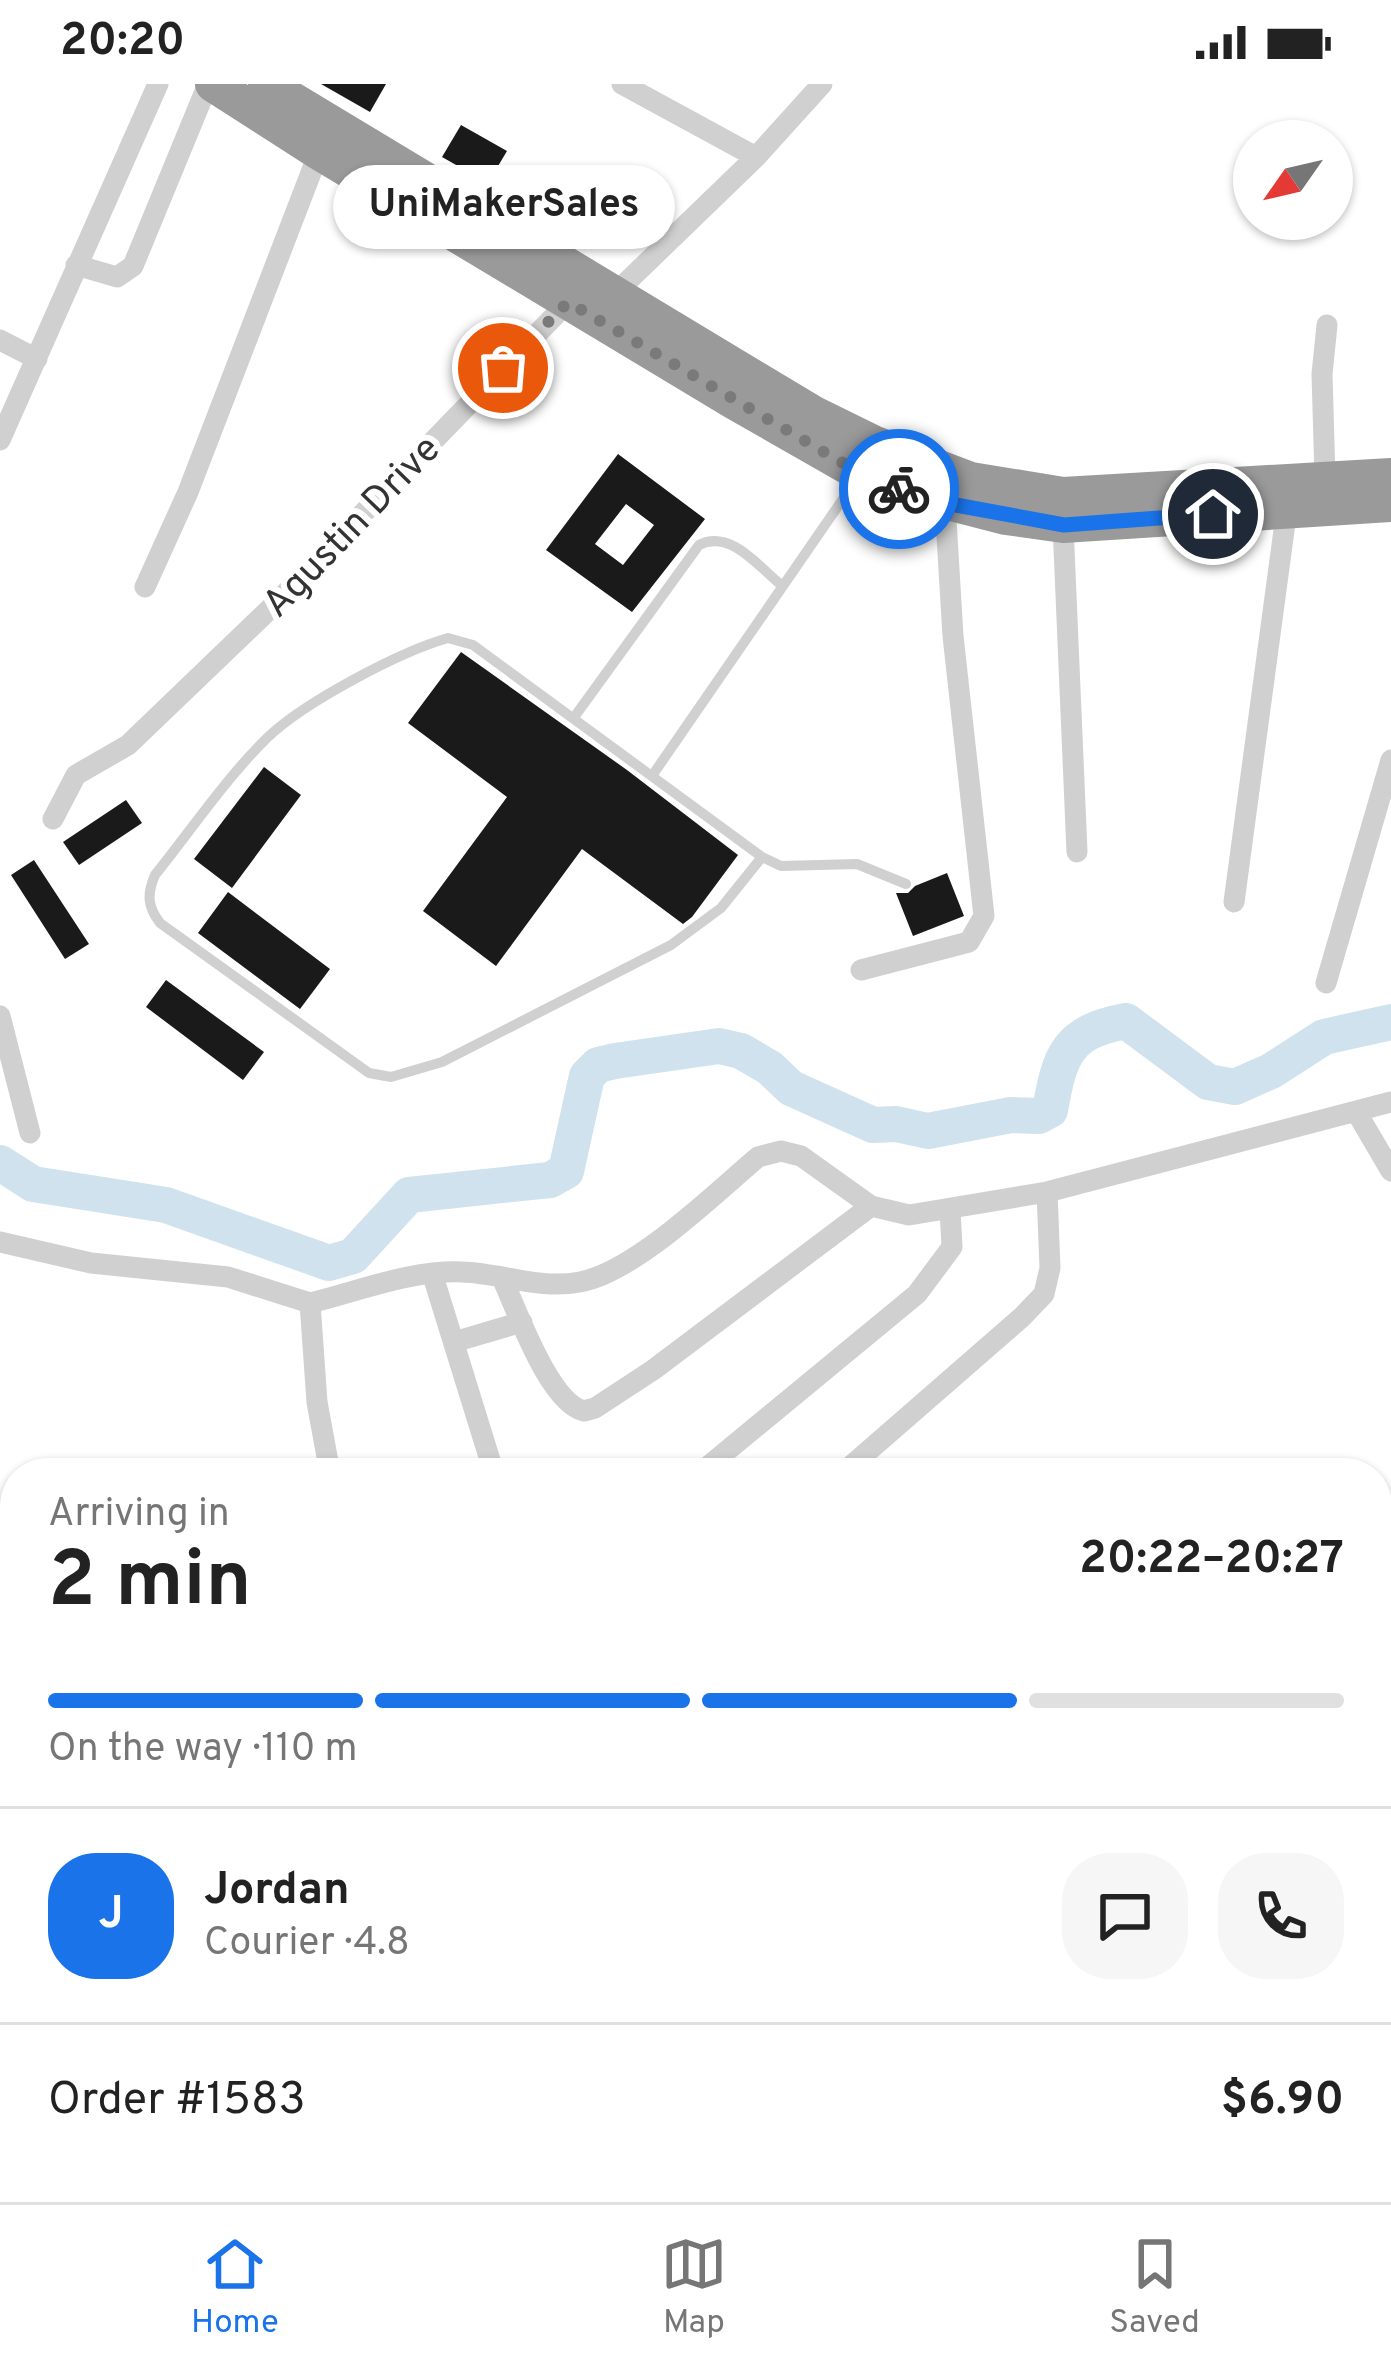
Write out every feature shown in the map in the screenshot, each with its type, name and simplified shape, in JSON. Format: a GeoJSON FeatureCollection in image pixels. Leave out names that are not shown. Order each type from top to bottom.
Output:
{"type":"FeatureCollection","features":[{"type":"Feature","properties":{"kind":"highway"},"geometry":{"type":"LineString","coordinates":[[211,84],[319,152],[945,503],[1064,525],[1391,504]]}},
{"type":"Feature","properties":{"kind":"highway"},"geometry":{"type":"LineString","coordinates":[[266,84],[592,303]]}},
{"type":"Feature","properties":{"kind":"highway"},"geometry":{"type":"LineString","coordinates":[[866,458],[1063,495],[1391,476]]}},
{"type":"Feature","properties":{"kind":"street"},"geometry":{"type":"LineString","coordinates":[[0,440],[158,84]]}},
{"type":"Feature","properties":{"kind":"street"},"geometry":{"type":"LineString","coordinates":[[76,265],[117,277],[133,266],[211,84]]}},
{"type":"Feature","properties":{"kind":"street","name":"Agustin Drive"},"geometry":{"type":"LineString","coordinates":[[53,819],[76,776],[128,745],[592,303],[756,157],[822,84]]}},
{"type":"Feature","properties":{"kind":"street"},"geometry":{"type":"LineString","coordinates":[[632,87],[756,157]]}},
{"type":"Feature","properties":{"kind":"street"},"geometry":{"type":"LineString","coordinates":[[145,586],[188,492],[319,152]]}},
{"type":"Feature","properties":{"kind":"street"},"geometry":{"type":"LineString","coordinates":[[1325,478],[1322,391],[1327,325]]}},
{"type":"Feature","properties":{"kind":"street"},"geometry":{"type":"LineString","coordinates":[[0,340],[37,359]]}},
{"type":"Feature","properties":{"kind":"street"},"geometry":{"type":"LineString","coordinates":[[861,970],[969,942],[984,916],[952,637],[945,503]]}},
{"type":"Feature","properties":{"kind":"street"},"geometry":{"type":"LineString","coordinates":[[1234,902],[1287,508]]}},
{"type":"Feature","properties":{"kind":"street"},"geometry":{"type":"LineString","coordinates":[[1064,525],[1078,852]]}},
{"type":"Feature","properties":{"kind":"street"},"geometry":{"type":"LineString","coordinates":[[1326,983],[1391,760]]}},
{"type":"Feature","properties":{"kind":"street"},"geometry":{"type":"LineString","coordinates":[[0,1016],[30,1133]]}},
{"type":"Feature","properties":{"kind":"street"},"geometry":{"type":"LineString","coordinates":[[0,1241],[92,1263],[228,1277],[310,1303],[432,1273],[477,1273],[533,1285],[582,1282],[624,1264],[758,1157],[781,1151],[824,1169],[871,1206],[909,1215],[1047,1192],[1391,1102]]}},
{"type":"Feature","properties":{"kind":"street"},"geometry":{"type":"LineString","coordinates":[[1357,1113],[1391,1171]]}},
{"type":"Feature","properties":{"kind":"street"},"geometry":{"type":"LineString","coordinates":[[860,1458],[1044,1294],[1050,1268],[1047,1192]]}},
{"type":"Feature","properties":{"kind":"street"},"geometry":{"type":"LineString","coordinates":[[502,1278],[565,1401],[574,1409],[595,1408],[871,1206]]}},
{"type":"Feature","properties":{"kind":"street"},"geometry":{"type":"LineString","coordinates":[[718,1458],[917,1294],[952,1247],[950,1210]]}},
{"type":"Feature","properties":{"kind":"street"},"geometry":{"type":"LineString","coordinates":[[432,1273],[489,1458]]}},
{"type":"Feature","properties":{"kind":"street"},"geometry":{"type":"LineString","coordinates":[[310,1303],[317,1402],[328,1458]]}},
{"type":"Feature","properties":{"kind":"street"},"geometry":{"type":"LineString","coordinates":[[454,1342],[522,1322]]}},
{"type":"Feature","properties":{"kind":"lane"},"geometry":{"type":"LineString","coordinates":[[654,773],[780,584],[848,494],[866,458]]}},
{"type":"Feature","properties":{"kind":"lane"},"geometry":{"type":"LineString","coordinates":[[575,716],[699,544],[718,539],[730,543],[780,584]]}},
{"type":"Feature","properties":{"kind":"lane"},"geometry":{"type":"LineString","coordinates":[[763,857],[722,908],[671,944],[442,1062],[391,1077],[369,1073],[350,1062],[160,923],[148,899],[155,875],[269,736],[305,710],[420,646],[448,638],[473,645],[763,857],[782,866],[857,863],[906,884]]}},
{"type":"Feature","properties":{"kind":"building"},"geometry":{"type":"Polygon","coordinates":[[[321,84],[386,84],[370,112],[321,84]]]}},
{"type":"Feature","properties":{"kind":"building"},"geometry":{"type":"Polygon","coordinates":[[[461,125],[507,151],[488,183],[442,157],[461,125]]]}},
{"type":"Feature","properties":{"kind":"building"},"geometry":{"type":"Polygon","coordinates":[[[618,454],[705,519],[632,612],[546,550],[618,454]],[[626,504],[595,544],[623,565],[654,525],[626,504]]]}},
{"type":"Feature","properties":{"kind":"building"},"geometry":{"type":"Polygon","coordinates":[[[461,652],[738,855],[692,917],[683,924],[582,849],[496,966],[423,911],[507,797],[408,723],[461,652]]]}},
{"type":"Feature","properties":{"kind":"building"},"geometry":{"type":"Polygon","coordinates":[[[264,767],[301,795],[232,888],[194,859],[264,767]]]}},
{"type":"Feature","properties":{"kind":"building"},"geometry":{"type":"Polygon","coordinates":[[[126,800],[142,823],[79,865],[63,842],[126,800]]]}},
{"type":"Feature","properties":{"kind":"building"},"geometry":{"type":"Polygon","coordinates":[[[34,860],[89,944],[65,959],[11,875],[34,860]]]}},
{"type":"Feature","properties":{"kind":"building"},"geometry":{"type":"Polygon","coordinates":[[[947,873],[964,916],[913,936],[896,893],[908,893],[947,873]]]}},
{"type":"Feature","properties":{"kind":"building"},"geometry":{"type":"Polygon","coordinates":[[[228,892],[330,969],[300,1009],[198,933],[228,892]]]}},
{"type":"Feature","properties":{"kind":"building"},"geometry":{"type":"Polygon","coordinates":[[[166,980],[264,1052],[243,1080],[146,1007],[166,980]]]}},
{"type":"Feature","properties":{"kind":"waterway"},"geometry":{"type":"LineString","coordinates":[[0,1163],[33,1184],[166,1205],[329,1263],[353,1256],[409,1195],[550,1180],[566,1171],[587,1076],[598,1065],[615,1061],[719,1046],[741,1051],[791,1088],[873,1125],[928,1131],[1011,1115],[1039,1116],[1050,1110],[1058,1074],[1070,1049],[1091,1032],[1126,1021],[1208,1082],[1235,1087],[1271,1071],[1324,1037],[1391,1022]]}},
{"type":"Feature","properties":{"kind":"way so far"},"geometry":{"type":"LineString","coordinates":[[503,368],[568,302],[860,473],[899,489]]}},
{"type":"Feature","properties":{"kind":"place","name":"UniMakerSales"},"geometry":{"type":"Point","coordinates":[503,368]}},
{"type":"Feature","properties":{"kind":"route"},"geometry":{"type":"LineString","coordinates":[[899,489],[1006,517],[1064,525],[1213,514]]}}]}
